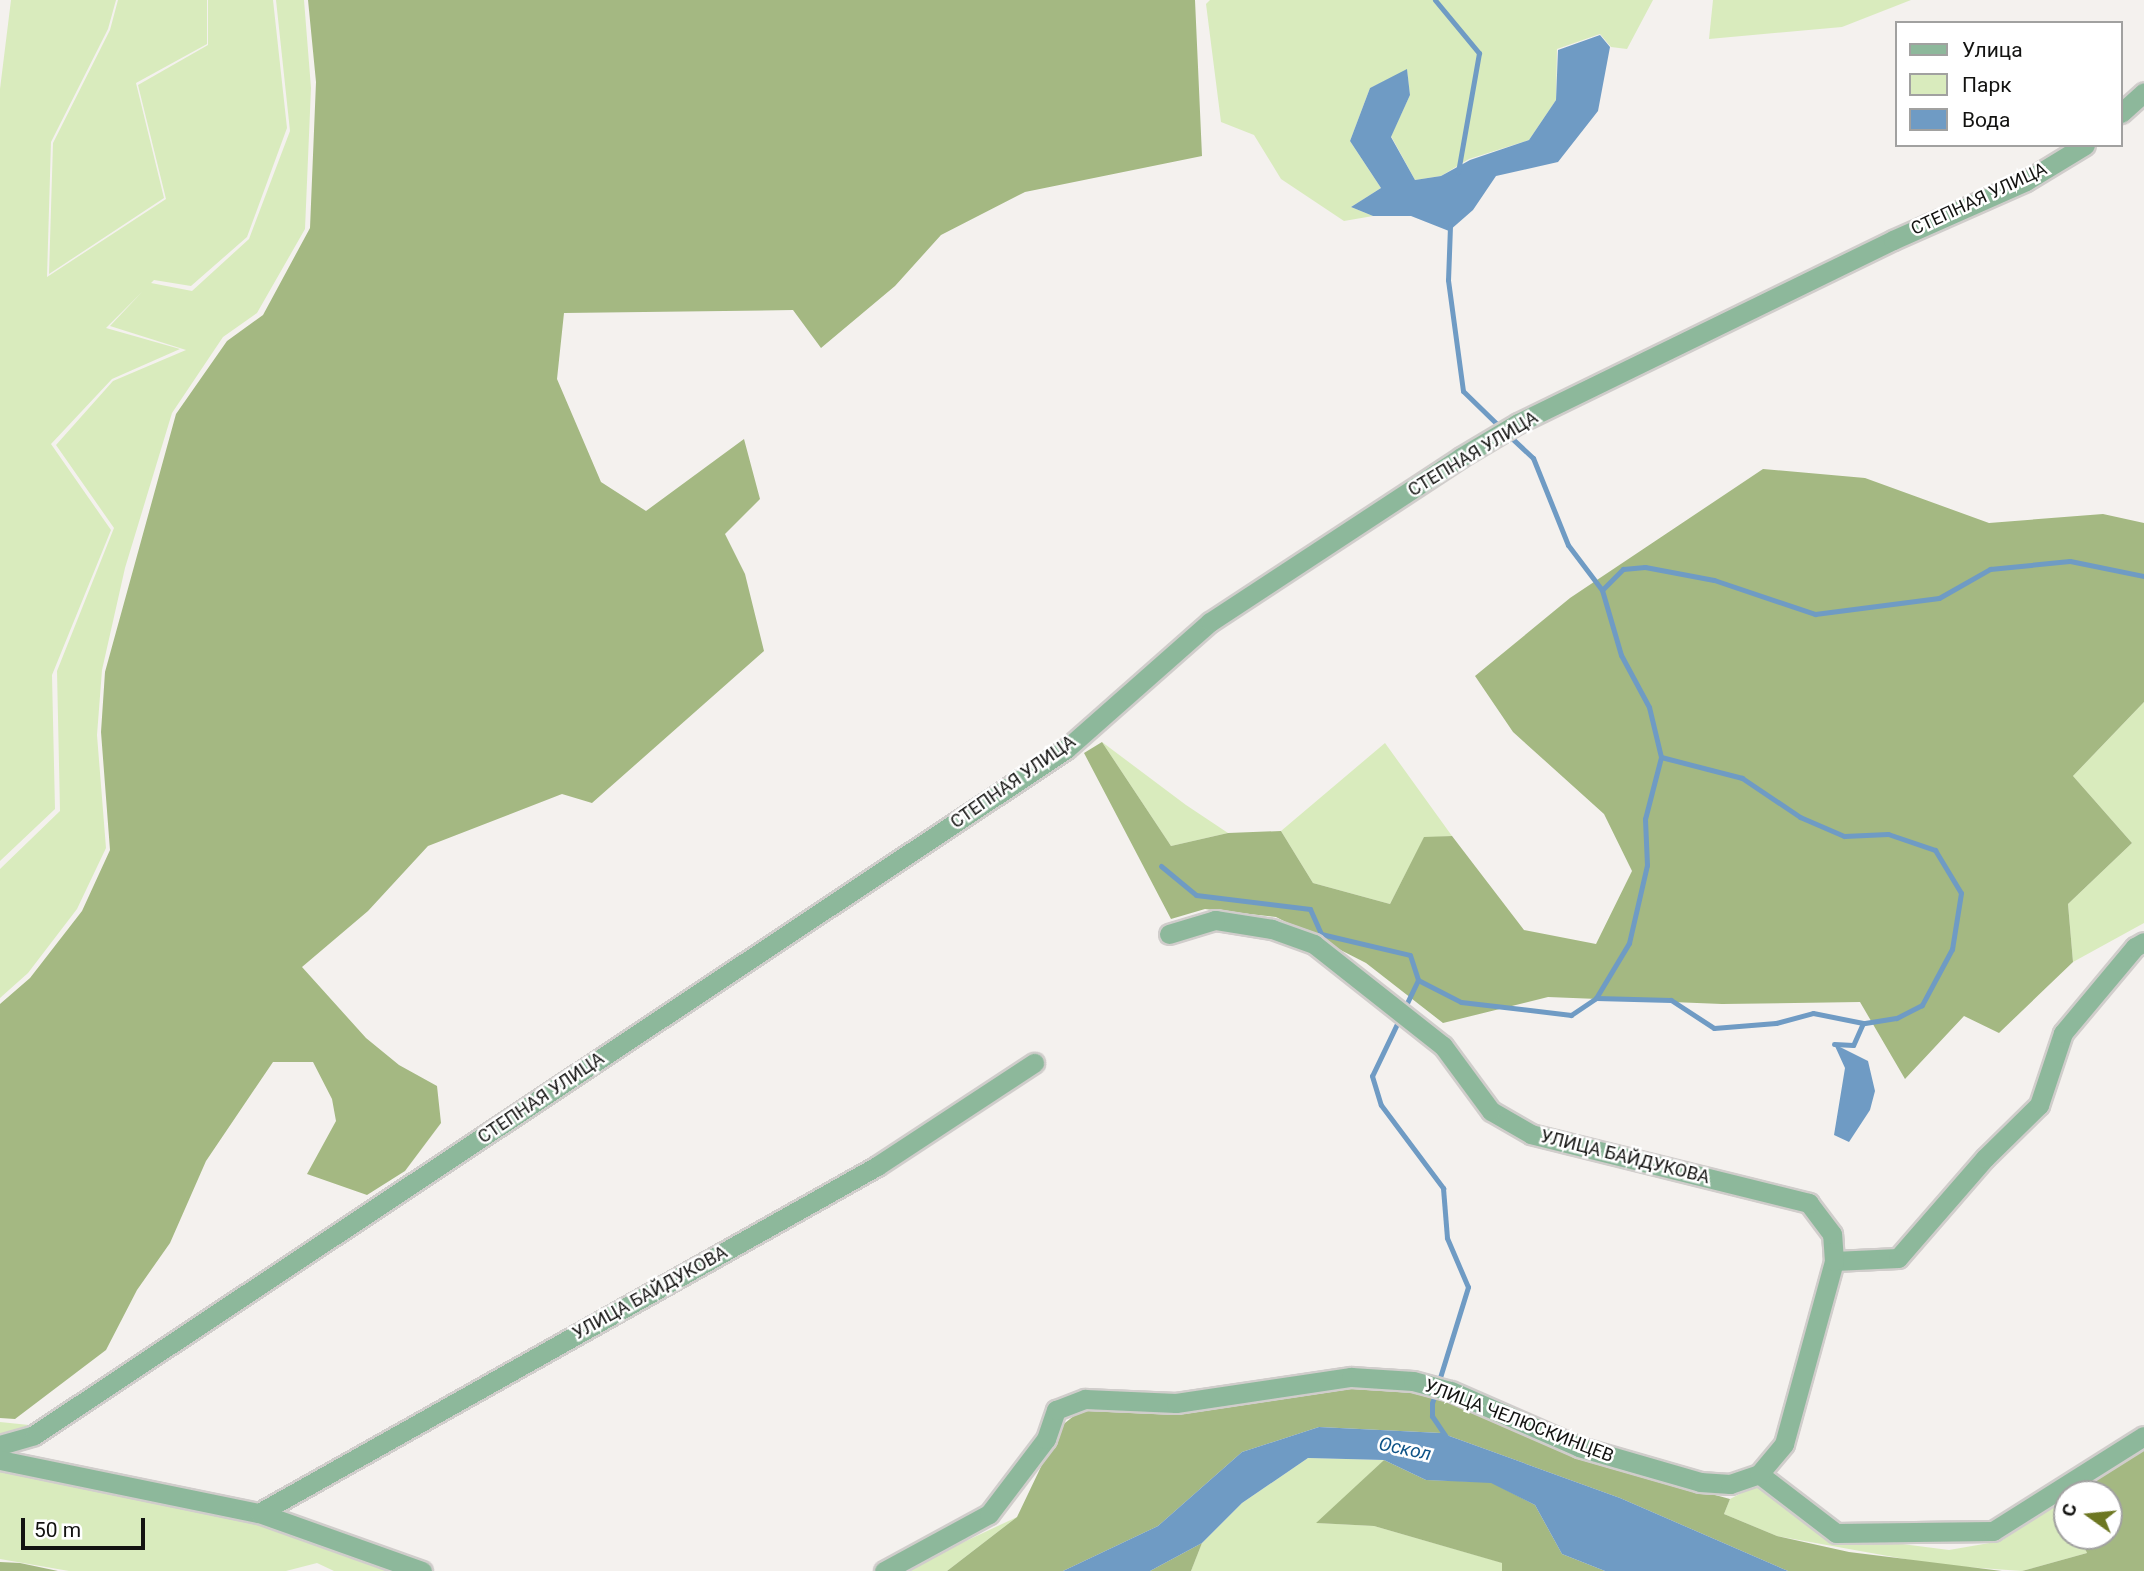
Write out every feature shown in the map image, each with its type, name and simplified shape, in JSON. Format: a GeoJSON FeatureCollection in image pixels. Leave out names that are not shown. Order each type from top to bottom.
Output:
{"type":"FeatureCollection","features":[{"type":"Feature","properties":{"kind":"street"},"geometry":{"type":"LineString","coordinates":[[2123,111],[2144,92]]}},
{"type":"Feature","properties":{"kind":"street","name":"СТЕПНАЯ УЛИЦА"},"geometry":{"type":"LineString","coordinates":[[0,1445],[34,1435],[1066,749],[1210,622],[1494,437],[1893,240],[2026,181],[2082,147]]}},
{"type":"Feature","properties":{"kind":"street","name":"УЛИЦА БАЙДУКОВА"},"geometry":{"type":"LineString","coordinates":[[1169,934],[1215,920],[1272,929],[1314,944],[1443,1046],[1491,1111],[1531,1134],[1809,1203],[1832,1234],[1834,1261]]}},
{"type":"Feature","properties":{"kind":"street"},"geometry":{"type":"LineString","coordinates":[[2144,943],[2135,947],[2063,1033],[2039,1105],[1985,1158],[1898,1258],[1834,1261],[1783,1444],[1759,1474],[1836,1533],[1993,1531],[2144,1436]]}},
{"type":"Feature","properties":{"kind":"street","name":"УЛИЦА БАЙДУКОВА"},"geometry":{"type":"LineString","coordinates":[[259,1513],[877,1166],[1034,1063]]}},
{"type":"Feature","properties":{"kind":"street","name":"УЛИЦА ЧЕЛЮСКИНЦЕВ"},"geometry":{"type":"LineString","coordinates":[[884,1571],[989,1514],[1046,1439],[1056,1410],[1086,1399],[1176,1403],[1351,1377],[1413,1381],[1443,1389],[1579,1447],[1700,1482],[1730,1484],[1759,1474]]}},
{"type":"Feature","properties":{"kind":"street"},"geometry":{"type":"LineString","coordinates":[[0,1460],[259,1513],[422,1571]]}},
{"type":"Feature","properties":{"kind":"green space"},"geometry":{"type":"Polygon","coordinates":[[[11,0],[116,0],[108,29],[51,142],[47,277],[166,199],[138,85],[208,45],[208,0],[273,0],[287,128],[247,237],[191,286],[154,280],[151,283],[192,291],[249,239],[290,131],[276,0],[304,0],[311,88],[305,229],[257,313],[223,337],[172,413],[125,568],[102,670],[97,735],[106,848],[77,909],[28,973],[0,998],[0,869],[60,811],[57,671],[114,528],[56,445],[113,381],[186,350],[110,326],[142,292],[106,328],[180,349],[112,379],[51,444],[111,530],[52,675],[55,809],[0,861],[0,89],[11,0]]]}},
{"type":"Feature","properties":{"kind":"green space"},"geometry":{"type":"Polygon","coordinates":[[[118,0],[207,0],[207,44],[136,83],[164,198],[49,274],[53,143],[110,30],[118,0]]]}},
{"type":"Feature","properties":{"kind":"green space"},"geometry":{"type":"Polygon","coordinates":[[[308,0],[1195,0],[1202,156],[1025,192],[941,235],[895,286],[821,348],[793,310],[564,313],[557,379],[601,482],[646,511],[744,439],[760,499],[725,534],[745,574],[764,651],[592,803],[562,794],[428,846],[368,911],[302,967],[366,1038],[399,1065],[437,1086],[441,1123],[405,1171],[367,1195],[307,1174],[336,1121],[332,1099],[313,1062],[273,1062],[206,1161],[170,1243],[137,1290],[106,1350],[15,1419],[0,1418],[0,1004],[30,978],[82,911],[110,850],[101,732],[105,672],[176,414],[227,341],[263,315],[310,228],[316,82],[308,0]]]}},
{"type":"Feature","properties":{"kind":"green space"},"geometry":{"type":"Polygon","coordinates":[[[1210,0],[1653,0],[1627,49],[1611,47],[1600,34],[1557,49],[1556,100],[1529,140],[1469,159],[1441,176],[1415,180],[1391,136],[1410,95],[1407,70],[1370,88],[1350,141],[1381,188],[1351,207],[1373,216],[1344,221],[1281,179],[1254,135],[1221,122],[1206,4],[1210,0]]]}},
{"type":"Feature","properties":{"kind":"green space"},"geometry":{"type":"Polygon","coordinates":[[[1713,0],[1911,0],[1842,27],[1709,39],[1713,0]]]}},
{"type":"Feature","properties":{"kind":"green space"},"geometry":{"type":"Polygon","coordinates":[[[1763,469],[1865,478],[1989,523],[2103,514],[2144,523],[2144,702],[2073,776],[2132,843],[2068,904],[2073,962],[1999,1033],[1964,1016],[1905,1079],[1860,1002],[1722,1004],[1548,997],[1443,1023],[1366,963],[1276,917],[1205,909],[1171,919],[1084,753],[1102,742],[1171,846],[1228,833],[1281,831],[1313,883],[1390,904],[1424,837],[1452,836],[1524,930],[1596,944],[1632,871],[1604,814],[1513,732],[1475,676],[1570,598],[1763,469]]]}},
{"type":"Feature","properties":{"kind":"green space"},"geometry":{"type":"Polygon","coordinates":[[[2144,702],[2144,923],[2073,962],[2068,904],[2132,843],[2073,776],[2144,702]]]}},
{"type":"Feature","properties":{"kind":"green space"},"geometry":{"type":"Polygon","coordinates":[[[1102,742],[1186,805],[1228,833],[1171,846],[1102,742]]]}},
{"type":"Feature","properties":{"kind":"green space"},"geometry":{"type":"Polygon","coordinates":[[[1385,743],[1452,836],[1424,838],[1390,904],[1313,883],[1281,831],[1385,743]]]}},
{"type":"Feature","properties":{"kind":"green space"},"geometry":{"type":"Polygon","coordinates":[[[1354,1386],[1417,1388],[1581,1459],[1730,1499],[1724,1514],[1777,1536],[1849,1552],[2002,1571],[1788,1571],[1620,1498],[1441,1433],[1319,1427],[1242,1452],[1158,1526],[1063,1571],[947,1571],[1017,1517],[1060,1427],[1085,1407],[1354,1386]]]}},
{"type":"Feature","properties":{"kind":"green space"},"geometry":{"type":"Polygon","coordinates":[[[0,1422],[29,1425],[0,1435],[0,1422]]]}},
{"type":"Feature","properties":{"kind":"green space"},"geometry":{"type":"Polygon","coordinates":[[[2144,1447],[2144,1571],[2022,1571],[2087,1553],[2086,1550],[2123,1550],[2123,1480],[2094,1480],[2144,1447]]]}},
{"type":"Feature","properties":{"kind":"green space"},"geometry":{"type":"Polygon","coordinates":[[[1308,1458],[1384,1460],[1317,1523],[1374,1526],[1503,1563],[1502,1571],[1191,1571],[1202,1543],[1242,1503],[1308,1458]]]}},
{"type":"Feature","properties":{"kind":"green space"},"geometry":{"type":"Polygon","coordinates":[[[1384,1460],[1426,1480],[1491,1482],[1535,1505],[1562,1554],[1605,1571],[1502,1571],[1502,1563],[1374,1526],[1316,1523],[1384,1460]]]}},
{"type":"Feature","properties":{"kind":"green space"},"geometry":{"type":"Polygon","coordinates":[[[0,1470],[157,1499],[267,1527],[393,1571],[334,1571],[317,1563],[286,1571],[69,1571],[0,1559],[0,1470]]]}},
{"type":"Feature","properties":{"kind":"green space"},"geometry":{"type":"Polygon","coordinates":[[[1763,1482],[1832,1535],[1949,1550],[2001,1541],[2053,1507],[2053,1550],[2086,1550],[2087,1553],[2022,1571],[1938,1565],[1777,1536],[1724,1514],[1730,1499],[1763,1482]]]}},
{"type":"Feature","properties":{"kind":"green space"},"geometry":{"type":"Polygon","coordinates":[[[1017,1517],[947,1571],[902,1571],[1017,1517]]]}},
{"type":"Feature","properties":{"kind":"green space"},"geometry":{"type":"Polygon","coordinates":[[[1202,1543],[1191,1571],[1150,1571],[1202,1543]]]}},
{"type":"Feature","properties":{"kind":"green space"},"geometry":{"type":"Polygon","coordinates":[[[0,1562],[20,1563],[58,1571],[0,1571],[0,1562]]]}},
{"type":"Feature","properties":{"kind":"water"},"geometry":{"type":"Polygon","coordinates":[[[1600,35],[1610,47],[1598,111],[1558,162],[1496,176],[1473,210],[1449,231],[1411,216],[1373,216],[1351,207],[1381,188],[1350,141],[1370,88],[1407,69],[1410,95],[1391,137],[1415,180],[1441,176],[1470,160],[1529,140],[1556,100],[1558,50],[1600,35]]]}},
{"type":"Feature","properties":{"kind":"water"},"geometry":{"type":"Polygon","coordinates":[[[1834,1044],[1868,1061],[1875,1091],[1870,1110],[1849,1142],[1834,1135],[1845,1068],[1834,1044]]]}},
{"type":"Feature","properties":{"kind":"water","name":"Оскол"},"geometry":{"type":"Polygon","coordinates":[[[1319,1427],[1441,1433],[1620,1498],[1788,1571],[1605,1571],[1562,1554],[1535,1505],[1491,1483],[1426,1480],[1384,1460],[1308,1458],[1242,1503],[1202,1543],[1150,1571],[1063,1571],[1158,1526],[1242,1452],[1319,1427]]]}},
{"type":"Feature","properties":{"kind":"waterway"},"geometry":{"type":"LineString","coordinates":[[1435,0],[1479,53],[1458,172]]}},
{"type":"Feature","properties":{"kind":"waterway"},"geometry":{"type":"LineString","coordinates":[[1450,226],[1448,280],[1463,391],[1500,427]]}},
{"type":"Feature","properties":{"kind":"waterway"},"geometry":{"type":"LineString","coordinates":[[1418,980],[1461,1002],[1571,1015],[1596,998],[1629,943],[1647,865],[1645,819],[1661,757],[1649,707],[1621,655],[1602,590],[1568,545],[1533,458],[1507,434]]}},
{"type":"Feature","properties":{"kind":"waterway"},"geometry":{"type":"LineString","coordinates":[[1602,590],[1623,569],[1645,567],[1714,580],[1815,614],[1939,598],[1990,569],[2070,561],[2144,576]]}},
{"type":"Feature","properties":{"kind":"waterway"},"geometry":{"type":"LineString","coordinates":[[1661,757],[1742,778],[1800,817],[1844,836],[1888,834],[1935,850],[1961,893],[1952,949],[1922,1005],[1896,1018],[1863,1023]]}},
{"type":"Feature","properties":{"kind":"waterway"},"geometry":{"type":"LineString","coordinates":[[1161,866],[1196,895],[1310,909],[1321,934],[1410,955],[1418,980],[1372,1076],[1381,1105],[1443,1188],[1447,1238],[1468,1287],[1432,1403],[1432,1416],[1446,1437]]}},
{"type":"Feature","properties":{"kind":"waterway"},"geometry":{"type":"LineString","coordinates":[[1596,998],[1671,1000],[1714,1028],[1776,1023],[1813,1013],[1863,1023],[1853,1045],[1834,1044]]}}]}
